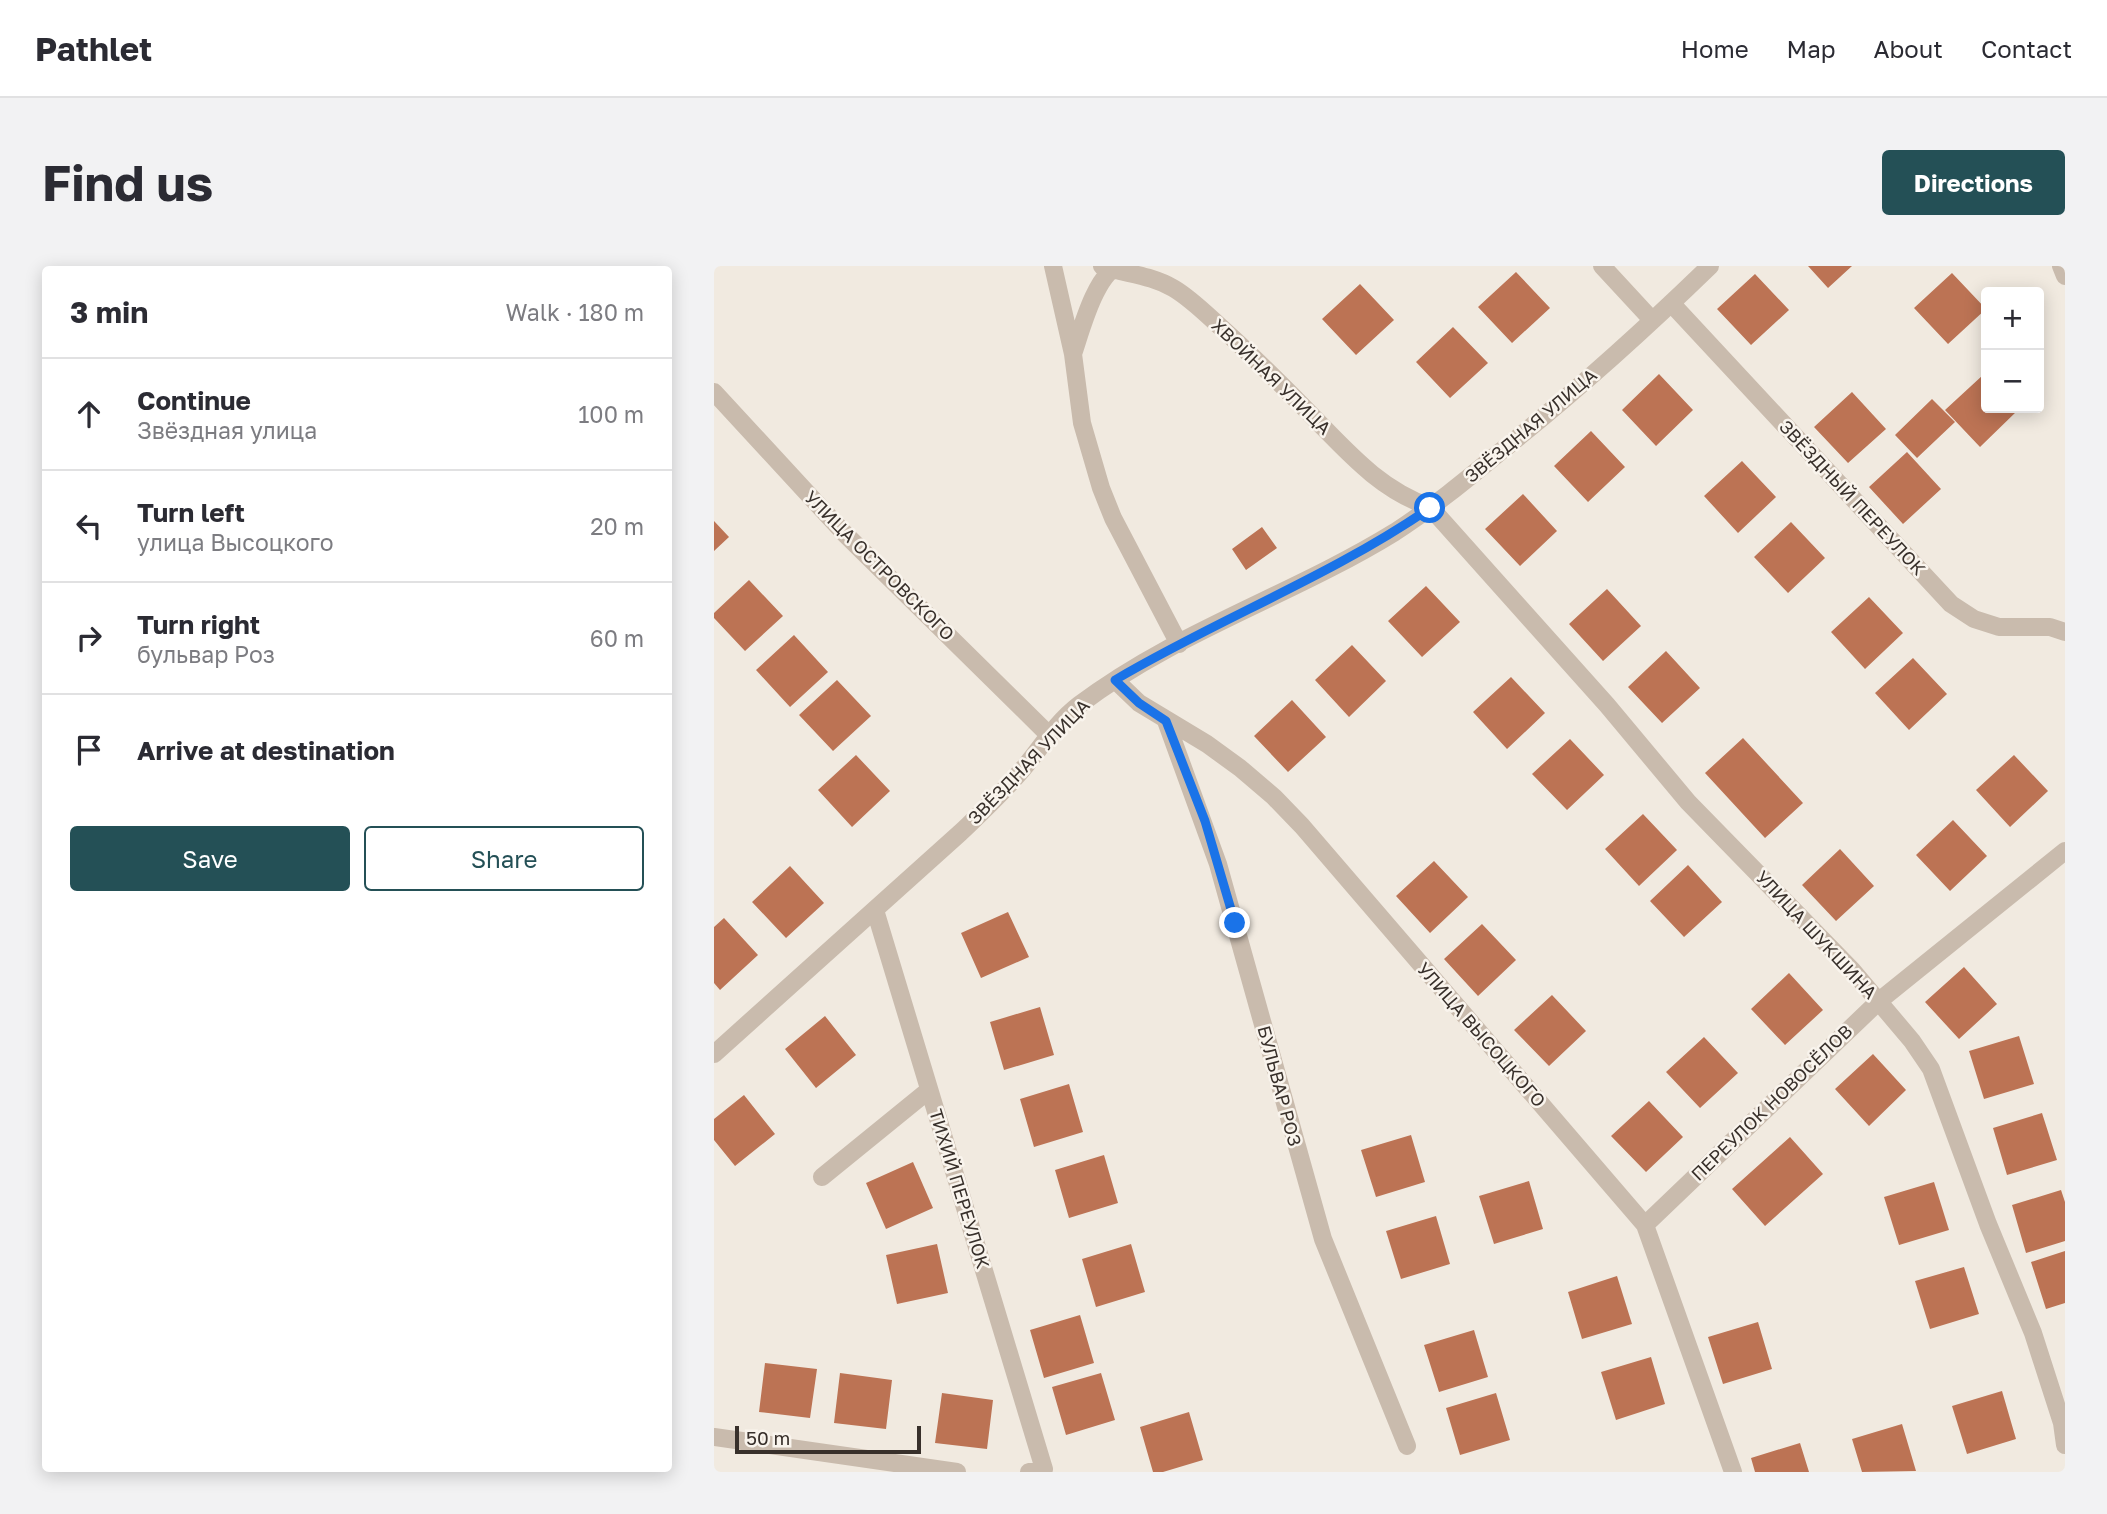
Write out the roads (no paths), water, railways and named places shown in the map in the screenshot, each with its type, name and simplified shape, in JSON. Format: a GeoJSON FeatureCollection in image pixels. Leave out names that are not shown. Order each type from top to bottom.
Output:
{"type":"FeatureCollection","features":[{"type":"Feature","properties":{"kind":"street"},"geometry":{"type":"LineString","coordinates":[[1053,266],[1073,354],[1082,423],[1101,488],[1113,518],[1179,644]]}},
{"type":"Feature","properties":{"kind":"street"},"geometry":{"type":"LineString","coordinates":[[1602,266],[1652,320]]}},
{"type":"Feature","properties":{"kind":"street","name":"ЗВЁЗДНАЯ УЛИЦА"},"geometry":{"type":"LineString","coordinates":[[714,1053],[875,910],[996,797],[1077,707],[1115,680],[1179,644],[1353,556],[1430,508],[1547,415],[1710,266]]}},
{"type":"Feature","properties":{"kind":"street"},"geometry":{"type":"LineString","coordinates":[[2061,266],[2065,276]]}},
{"type":"Feature","properties":{"kind":"street"},"geometry":{"type":"LineString","coordinates":[[1073,354],[1093,299],[1110,267]]}},
{"type":"Feature","properties":{"kind":"street","name":"ХВОЙНАЯ УЛИЦА"},"geometry":{"type":"LineString","coordinates":[[1110,267],[1147,276],[1173,288],[1201,309],[1262,365],[1360,466],[1388,489],[1407,500],[1430,508]]}},
{"type":"Feature","properties":{"kind":"street","name":"ЗВЁЗДНЫЙ ПЕРЕУЛОК"},"geometry":{"type":"LineString","coordinates":[[1671,303],[1951,604],[1974,619],[1999,627],[2050,627],[2065,632]]}},
{"type":"Feature","properties":{"kind":"street","name":"УЛИЦА ОСТРОВСКОГО"},"geometry":{"type":"LineString","coordinates":[[714,392],[836,524],[1049,735]]}},
{"type":"Feature","properties":{"kind":"street","name":"УЛИЦА ШУКШИНА"},"geometry":{"type":"LineString","coordinates":[[1430,508],[1607,705],[1688,802],[1812,926],[1879,1001],[1931,1069],[1988,1224],[2050,1380],[2065,1445]]}},
{"type":"Feature","properties":{"kind":"street","name":"УЛИЦА ВЫСОЦКОГО"},"geometry":{"type":"LineString","coordinates":[[1115,680],[1139,703],[1207,744],[1275,797],[1303,826],[1645,1225],[1733,1472]]}},
{"type":"Feature","properties":{"kind":"street","name":"БУЛЬВАР РОЗ"},"geometry":{"type":"LineString","coordinates":[[1166,721],[1219,864],[1323,1239],[1407,1446]]}},
{"type":"Feature","properties":{"kind":"street","name":"ПЕРЕУЛОК НОВОСЁЛОВ"},"geometry":{"type":"LineString","coordinates":[[1645,1225],[1879,1001],[2065,851]]}},
{"type":"Feature","properties":{"kind":"street","name":"ТИХИЙ ПЕРЕУЛОК"},"geometry":{"type":"LineString","coordinates":[[875,910],[1037,1470]]}},
{"type":"Feature","properties":{"kind":"street"},"geometry":{"type":"LineString","coordinates":[[822,1177],[929,1090]]}},
{"type":"Feature","properties":{"kind":"street"},"geometry":{"type":"LineString","coordinates":[[714,1437],[957,1472]]}}]}
